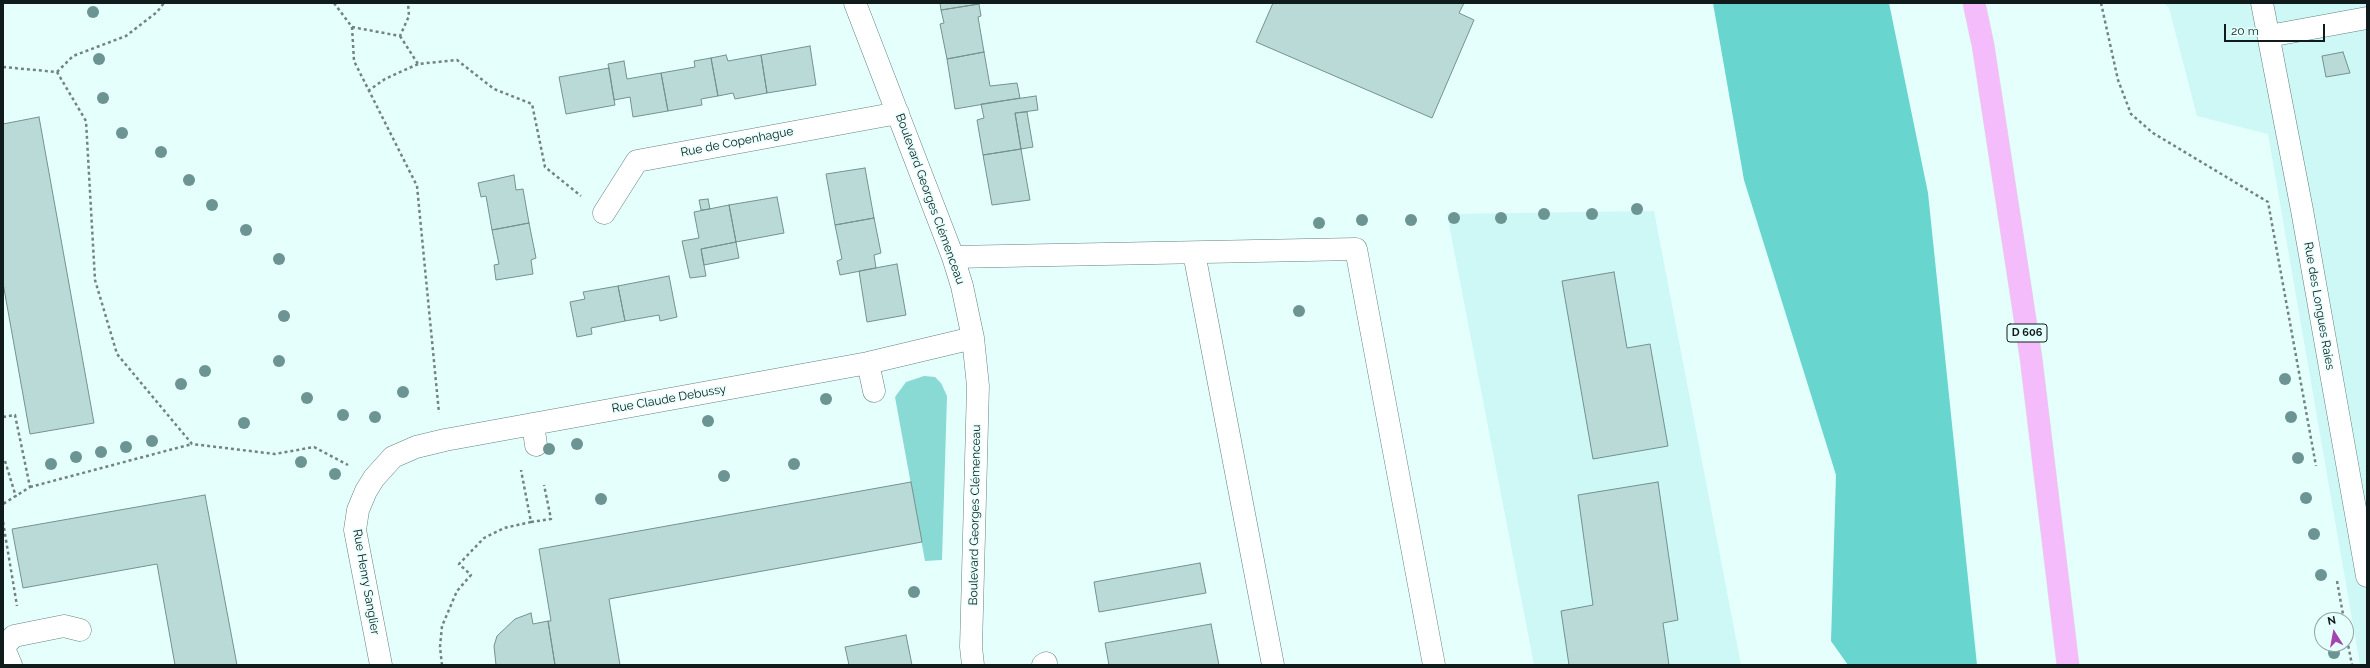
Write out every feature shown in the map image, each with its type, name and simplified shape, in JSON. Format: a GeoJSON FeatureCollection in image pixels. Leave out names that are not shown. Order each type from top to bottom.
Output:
{"type":"FeatureCollection","features":[{"type":"Feature","properties":{"kind":"main road","name":"D 606"},"geometry":{"type":"LineString","coordinates":[[1974,3],[1983,45],[2031,358],[2068,665]]}},
{"type":"Feature","properties":{"kind":"street","name":"Boulevard Georges Clémenceau"},"geometry":{"type":"LineString","coordinates":[[855,3],[953,258],[962,286],[973,338],[978,386],[971,647],[973,665]]}},
{"type":"Feature","properties":{"kind":"street","name":"Rue des Longues Raies"},"geometry":{"type":"LineString","coordinates":[[2262,3],[2367,576]]}},
{"type":"Feature","properties":{"kind":"street"},"geometry":{"type":"LineString","coordinates":[[2269,36],[2363,13]]}},
{"type":"Feature","properties":{"kind":"street","name":"Rue de Copenhague"},"geometry":{"type":"LineString","coordinates":[[604,213],[638,161],[898,113]]}},
{"type":"Feature","properties":{"kind":"street"},"geometry":{"type":"LineString","coordinates":[[953,258],[1356,249],[1434,665]]}},
{"type":"Feature","properties":{"kind":"street"},"geometry":{"type":"LineString","coordinates":[[1194,253],[1273,665]]}},
{"type":"Feature","properties":{"kind":"street","name":"Rue Claude Debussy"},"geometry":{"type":"LineString","coordinates":[[374,478],[393,457],[416,447],[445,440],[868,363],[973,338]]}},
{"type":"Feature","properties":{"kind":"street"},"geometry":{"type":"LineString","coordinates":[[868,363],[874,391]]}},
{"type":"Feature","properties":{"kind":"street"},"geometry":{"type":"LineString","coordinates":[[523,426],[536,446]]}},
{"type":"Feature","properties":{"kind":"street","name":"Rue Henry Sanglier"},"geometry":{"type":"LineString","coordinates":[[374,478],[358,510],[355,530],[381,665]]}},
{"type":"Feature","properties":{"kind":"street"},"geometry":{"type":"LineString","coordinates":[[8,648],[64,626],[80,630]]}},
{"type":"Feature","properties":{"kind":"path"},"geometry":{"type":"LineString","coordinates":[[57,72],[73,56],[126,36],[158,12],[164,3]]}},
{"type":"Feature","properties":{"kind":"path"},"geometry":{"type":"LineString","coordinates":[[334,3],[352,26],[354,62],[417,186],[438,408],[445,440]]}},
{"type":"Feature","properties":{"kind":"path"},"geometry":{"type":"LineString","coordinates":[[400,36],[409,16],[408,3]]}},
{"type":"Feature","properties":{"kind":"path"},"geometry":{"type":"LineString","coordinates":[[2101,3],[2118,80],[2131,114],[2153,134],[2268,202],[2317,473]]}},
{"type":"Feature","properties":{"kind":"path"},"geometry":{"type":"LineString","coordinates":[[352,26],[400,36],[418,64]]}},
{"type":"Feature","properties":{"kind":"path"},"geometry":{"type":"LineString","coordinates":[[368,90],[386,79],[418,64],[457,60],[494,89],[532,104],[545,167],[604,213]]}},
{"type":"Feature","properties":{"kind":"path"},"geometry":{"type":"LineString","coordinates":[[3,66],[57,72]]}},
{"type":"Feature","properties":{"kind":"path"},"geometry":{"type":"LineString","coordinates":[[57,72],[86,121],[95,280],[117,354],[192,444]]}},
{"type":"Feature","properties":{"kind":"path"},"geometry":{"type":"LineString","coordinates":[[3,417],[15,415],[30,488]]}},
{"type":"Feature","properties":{"kind":"path"},"geometry":{"type":"LineString","coordinates":[[523,426],[531,522]]}},
{"type":"Feature","properties":{"kind":"path"},"geometry":{"type":"LineString","coordinates":[[3,504],[30,488],[192,444],[275,454],[314,447],[374,478]]}},
{"type":"Feature","properties":{"kind":"path"},"geometry":{"type":"LineString","coordinates":[[5,461],[16,497]]}},
{"type":"Feature","properties":{"kind":"path"},"geometry":{"type":"LineString","coordinates":[[442,665],[440,648],[442,626],[457,591],[470,575],[459,564],[484,538],[504,528],[551,519],[544,485]]}},
{"type":"Feature","properties":{"kind":"path"},"geometry":{"type":"LineString","coordinates":[[3,522],[17,607],[10,615],[8,648]]}},
{"type":"Feature","properties":{"kind":"path"},"geometry":{"type":"LineString","coordinates":[[2335,574],[2342,612]]}},
{"type":"Feature","properties":{"kind":"path"},"geometry":{"type":"LineString","coordinates":[[2349,652],[2352,665]]}},
{"type":"Feature","properties":{"kind":"shaded area"},"geometry":{"type":"Polygon","coordinates":[[[1713,3],[1889,3],[1928,193],[1977,665],[1848,665],[1831,641],[1836,475],[1744,180],[1713,3]]]}},
{"type":"Feature","properties":{"kind":"shaded area"},"geometry":{"type":"Polygon","coordinates":[[[2164,3],[2367,3],[2367,665],[2360,665],[2354,630],[2354,612],[2351,612],[2268,134],[2197,116],[2169,8],[2164,3]]]}},
{"type":"Feature","properties":{"kind":"shaded area"},"geometry":{"type":"Polygon","coordinates":[[[1654,211],[1741,665],[1534,665],[1447,214],[1654,211]]]}},
{"type":"Feature","properties":{"kind":"shaded area"},"geometry":{"type":"Polygon","coordinates":[[[924,376],[935,377],[941,383],[947,396],[942,560],[925,561],[895,397],[906,382],[924,376]]]}},
{"type":"Feature","properties":{"kind":"building"},"geometry":{"type":"Polygon","coordinates":[[[940,3],[979,3],[979,4],[941,10],[940,3]]]}},
{"type":"Feature","properties":{"kind":"building"},"geometry":{"type":"Polygon","coordinates":[[[1273,3],[1464,3],[1459,13],[1474,20],[1432,118],[1256,42],[1273,3]]]}},
{"type":"Feature","properties":{"kind":"building"},"geometry":{"type":"Polygon","coordinates":[[[979,4],[981,16],[978,17],[984,52],[947,59],[940,24],[944,23],[941,10],[979,4]]]}},
{"type":"Feature","properties":{"kind":"building"},"geometry":{"type":"Polygon","coordinates":[[[810,46],[816,85],[767,93],[761,55],[810,46]]]}},
{"type":"Feature","properties":{"kind":"building"},"geometry":{"type":"Polygon","coordinates":[[[984,52],[990,86],[1017,83],[1020,98],[955,109],[947,59],[984,52]]]}},
{"type":"Feature","properties":{"kind":"building"},"geometry":{"type":"Polygon","coordinates":[[[2343,52],[2350,73],[2326,77],[2322,56],[2343,52]]]}},
{"type":"Feature","properties":{"kind":"building"},"geometry":{"type":"Polygon","coordinates":[[[726,55],[728,61],[761,55],[767,93],[735,99],[733,93],[718,96],[711,58],[726,55]]]}},
{"type":"Feature","properties":{"kind":"building"},"geometry":{"type":"Polygon","coordinates":[[[711,58],[718,96],[701,99],[702,105],[668,111],[661,73],[695,67],[694,61],[711,58]]]}},
{"type":"Feature","properties":{"kind":"building"},"geometry":{"type":"Polygon","coordinates":[[[624,61],[627,79],[661,73],[668,111],[633,117],[630,97],[614,100],[608,64],[624,61]]]}},
{"type":"Feature","properties":{"kind":"building"},"geometry":{"type":"Polygon","coordinates":[[[609,68],[615,105],[566,114],[559,77],[609,68]]]}},
{"type":"Feature","properties":{"kind":"building"},"geometry":{"type":"Polygon","coordinates":[[[1036,96],[1038,110],[1015,113],[1021,149],[983,155],[977,120],[984,118],[981,104],[1036,96]]]}},
{"type":"Feature","properties":{"kind":"building"},"geometry":{"type":"Polygon","coordinates":[[[1027,112],[1033,147],[1021,149],[1015,113],[1027,112]]]}},
{"type":"Feature","properties":{"kind":"building"},"geometry":{"type":"Polygon","coordinates":[[[39,117],[94,423],[30,434],[3,283],[3,124],[39,117]]]}},
{"type":"Feature","properties":{"kind":"building"},"geometry":{"type":"Polygon","coordinates":[[[1021,149],[1030,200],[992,205],[983,155],[1021,149]]]}},
{"type":"Feature","properties":{"kind":"building"},"geometry":{"type":"Polygon","coordinates":[[[865,168],[874,218],[835,225],[826,174],[865,168]]]}},
{"type":"Feature","properties":{"kind":"building"},"geometry":{"type":"Polygon","coordinates":[[[514,175],[516,190],[523,189],[529,223],[492,230],[486,196],[481,197],[478,183],[514,175]]]}},
{"type":"Feature","properties":{"kind":"building"},"geometry":{"type":"Polygon","coordinates":[[[777,197],[784,233],[736,242],[729,205],[777,197]]]}},
{"type":"Feature","properties":{"kind":"building"},"geometry":{"type":"Polygon","coordinates":[[[708,199],[710,209],[701,210],[699,200],[708,199]]]}},
{"type":"Feature","properties":{"kind":"building"},"geometry":{"type":"Polygon","coordinates":[[[729,205],[736,242],[701,249],[706,276],[690,278],[682,241],[699,238],[694,212],[729,205]]]}},
{"type":"Feature","properties":{"kind":"building"},"geometry":{"type":"Polygon","coordinates":[[[874,218],[881,253],[874,255],[876,268],[840,275],[837,261],[842,259],[835,225],[874,218]]]}},
{"type":"Feature","properties":{"kind":"building"},"geometry":{"type":"Polygon","coordinates":[[[529,223],[536,258],[531,260],[533,274],[496,280],[494,265],[499,264],[492,230],[529,223]]]}},
{"type":"Feature","properties":{"kind":"building"},"geometry":{"type":"Polygon","coordinates":[[[736,242],[739,258],[704,265],[701,249],[736,242]]]}},
{"type":"Feature","properties":{"kind":"building"},"geometry":{"type":"Polygon","coordinates":[[[897,264],[906,315],[867,322],[859,271],[897,264]]]}},
{"type":"Feature","properties":{"kind":"building"},"geometry":{"type":"Polygon","coordinates":[[[1614,272],[1627,348],[1650,344],[1668,446],[1593,459],[1562,281],[1614,272]]]}},
{"type":"Feature","properties":{"kind":"building"},"geometry":{"type":"Polygon","coordinates":[[[669,276],[677,317],[660,321],[659,315],[625,321],[618,286],[669,276]]]}},
{"type":"Feature","properties":{"kind":"building"},"geometry":{"type":"Polygon","coordinates":[[[618,286],[625,321],[591,328],[592,334],[577,337],[570,302],[585,299],[583,292],[618,286]]]}},
{"type":"Feature","properties":{"kind":"building"},"geometry":{"type":"Polygon","coordinates":[[[911,482],[922,542],[609,599],[620,665],[555,665],[548,621],[551,621],[539,549],[911,482]]]}},
{"type":"Feature","properties":{"kind":"building"},"geometry":{"type":"Polygon","coordinates":[[[1658,482],[1678,620],[1663,623],[1669,665],[1569,665],[1561,611],[1593,605],[1578,495],[1658,482]]]}},
{"type":"Feature","properties":{"kind":"building"},"geometry":{"type":"Polygon","coordinates":[[[205,495],[237,665],[175,665],[157,564],[23,588],[12,529],[205,495]]]}},
{"type":"Feature","properties":{"kind":"building"},"geometry":{"type":"Polygon","coordinates":[[[1200,563],[1206,593],[1099,612],[1094,582],[1200,563]]]}},
{"type":"Feature","properties":{"kind":"building"},"geometry":{"type":"Polygon","coordinates":[[[531,613],[533,624],[548,621],[555,665],[496,665],[494,646],[497,636],[515,619],[531,613]]]}},
{"type":"Feature","properties":{"kind":"building"},"geometry":{"type":"Polygon","coordinates":[[[1211,624],[1219,665],[1109,665],[1105,643],[1211,624]]]}},
{"type":"Feature","properties":{"kind":"building"},"geometry":{"type":"Polygon","coordinates":[[[906,635],[912,665],[849,665],[845,647],[906,635]]]}}]}
